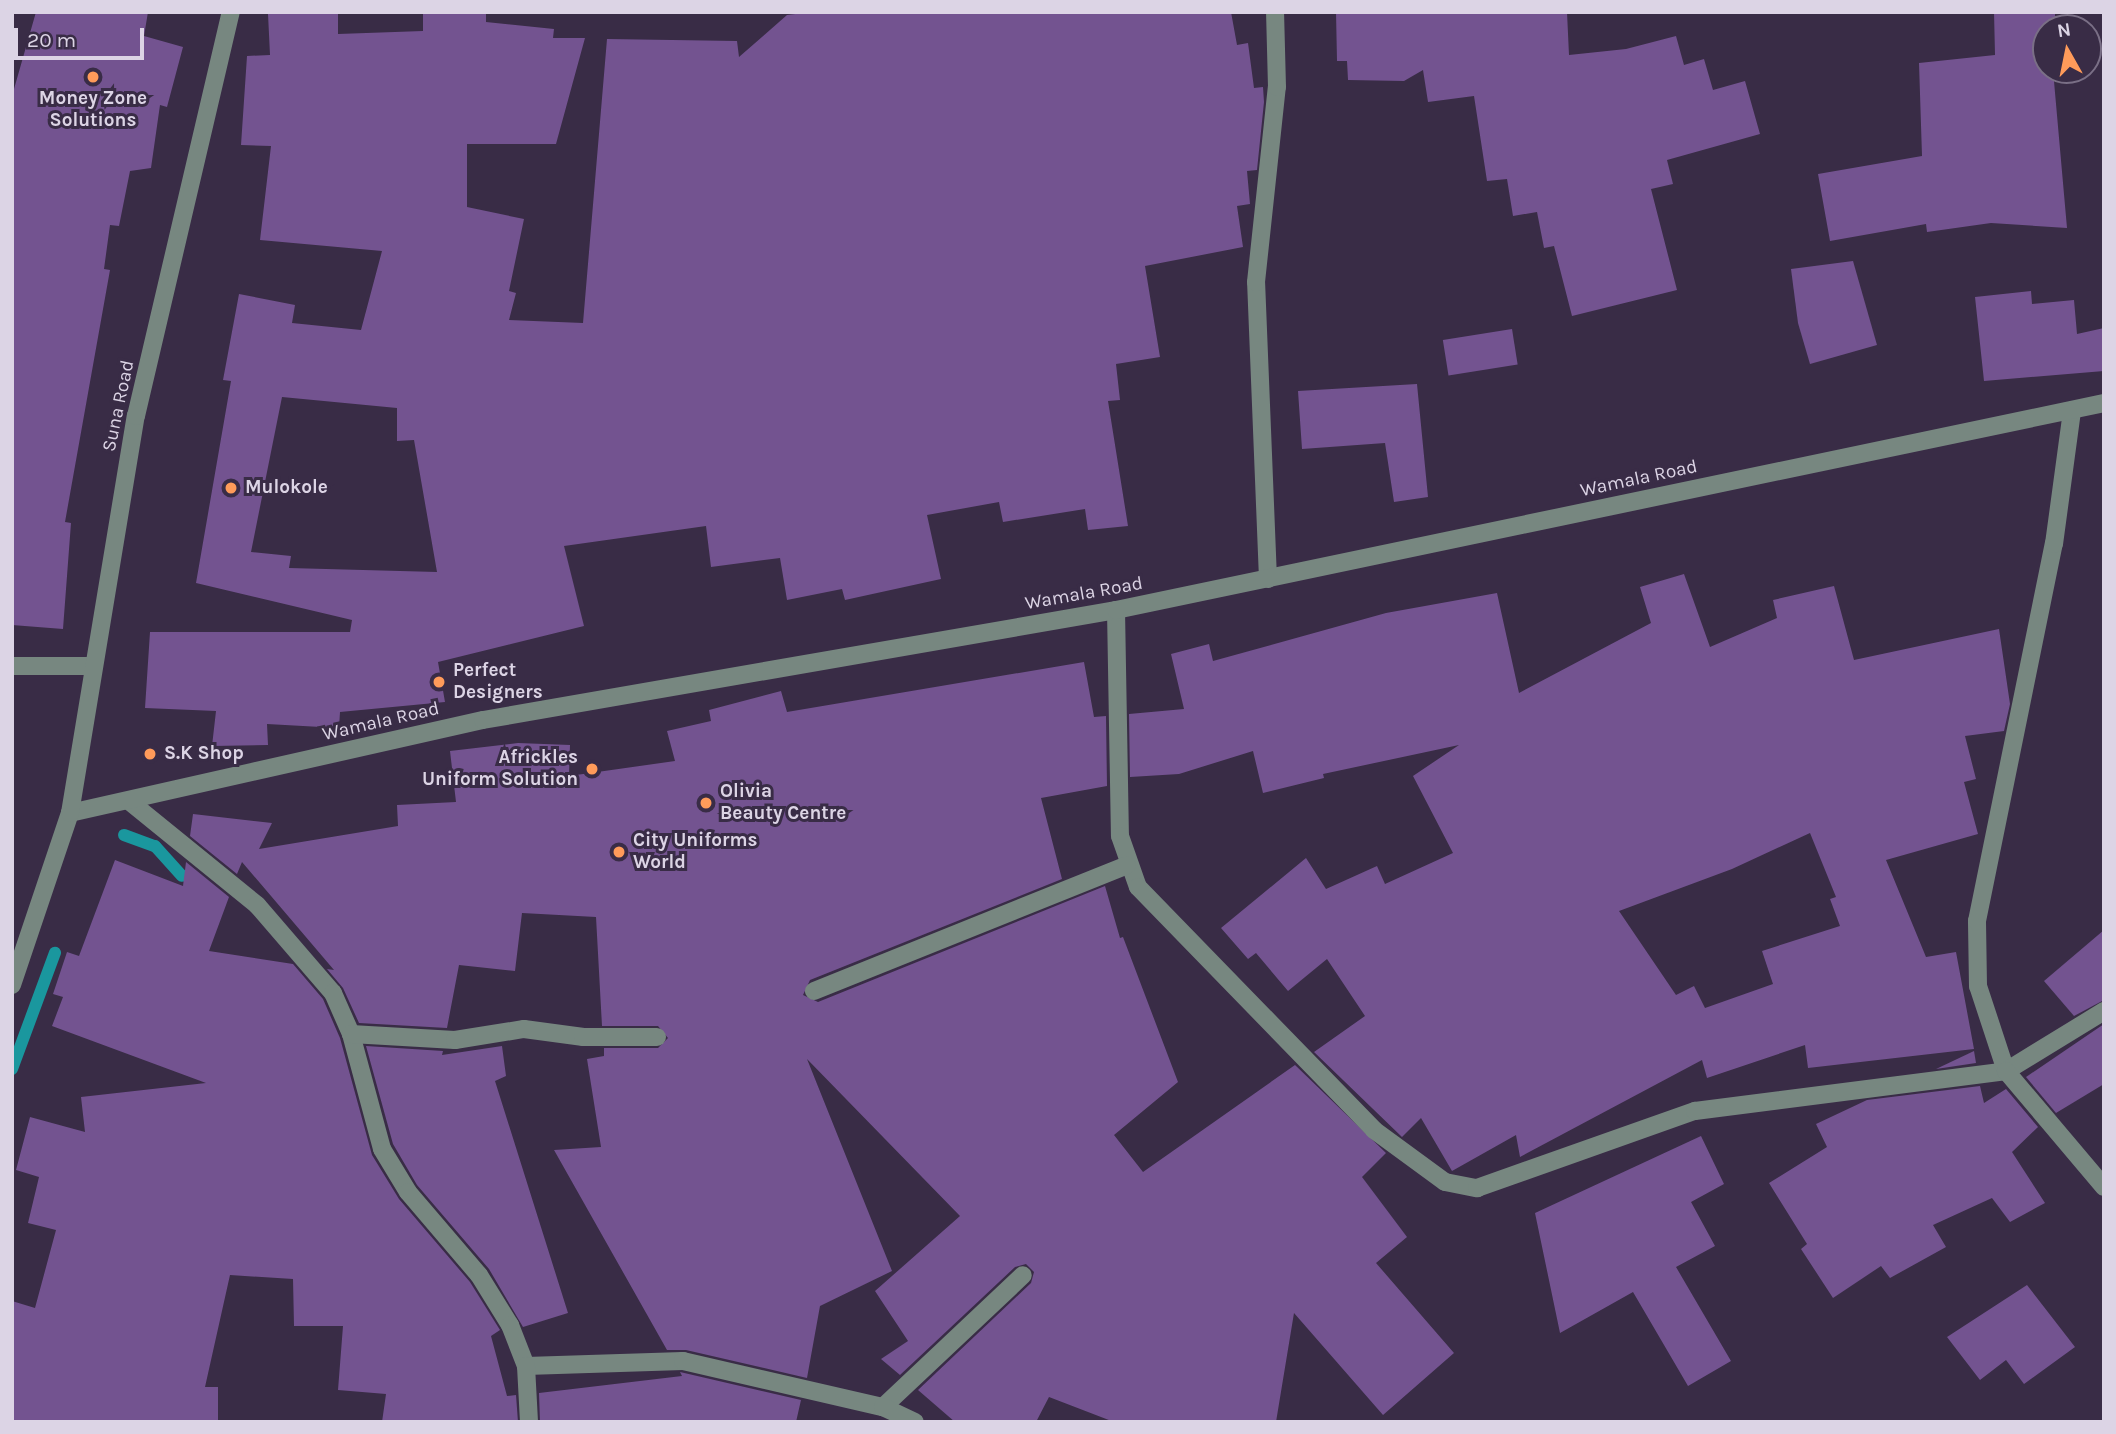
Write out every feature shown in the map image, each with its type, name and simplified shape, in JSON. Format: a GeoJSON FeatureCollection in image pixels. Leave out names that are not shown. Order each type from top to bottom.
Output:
{"type":"FeatureCollection","features":[{"type":"Feature","properties":{"kind":"street","name":"Suna Road"},"geometry":{"type":"LineString","coordinates":[[12,985],[70,813],[136,416],[231,12]]}},
{"type":"Feature","properties":{"kind":"street"},"geometry":{"type":"LineString","coordinates":[[1268,579],[1256,282],[1277,87],[1275,12]]}},
{"type":"Feature","properties":{"kind":"street","name":"Wamala Road"},"geometry":{"type":"LineString","coordinates":[[70,813],[548,707],[1116,610],[2104,403]]}},
{"type":"Feature","properties":{"kind":"street"},"geometry":{"type":"LineString","coordinates":[[2072,410],[2054,544],[1977,921],[1978,986],[2006,1071],[2104,1187]]}},
{"type":"Feature","properties":{"kind":"street"},"geometry":{"type":"LineString","coordinates":[[1116,610],[1120,836],[1127,865],[1138,887],[1374,1130],[1446,1182],[1477,1188],[1513,1178],[1695,1111],[2006,1071],[2104,1011]]}},
{"type":"Feature","properties":{"kind":"street"},"geometry":{"type":"LineString","coordinates":[[12,666],[94,666]]}},
{"type":"Feature","properties":{"kind":"street"},"geometry":{"type":"LineString","coordinates":[[129,801],[257,905],[332,993],[351,1034],[382,1149],[408,1192],[479,1275],[510,1325],[526,1366],[529,1422]]}},
{"type":"Feature","properties":{"kind":"street"},"geometry":{"type":"LineString","coordinates":[[814,991],[1127,865]]}},
{"type":"Feature","properties":{"kind":"street"},"geometry":{"type":"LineString","coordinates":[[351,1034],[455,1040],[524,1029],[583,1037],[657,1037]]}},
{"type":"Feature","properties":{"kind":"street"},"geometry":{"type":"LineString","coordinates":[[883,1407],[1023,1275]]}},
{"type":"Feature","properties":{"kind":"street"},"geometry":{"type":"LineString","coordinates":[[526,1366],[682,1361],[883,1407],[915,1422]]}},
{"type":"Feature","properties":{"kind":"building"},"geometry":{"type":"Polygon","coordinates":[[[36,12],[148,12],[144,36],[183,47],[167,107],[160,105],[151,168],[130,171],[119,226],[110,225],[104,269],[110,270],[65,522],[71,523],[63,629],[12,625],[12,96],[36,12]]]}},
{"type":"Feature","properties":{"kind":"building"},"geometry":{"type":"Polygon","coordinates":[[[338,12],[338,34],[423,31],[423,12],[486,12],[486,22],[554,29],[553,38],[585,38],[556,144],[467,144],[467,207],[524,219],[509,291],[516,293],[509,320],[583,323],[607,39],[737,41],[739,57],[787,15],[812,12],[1231,12],[1237,45],[1248,43],[1254,88],[1263,87],[1264,102],[1257,170],[1247,171],[1250,204],[1237,206],[1243,247],[1145,266],[1160,357],[1116,364],[1120,400],[1108,401],[1128,526],[1088,530],[1085,509],[1003,522],[999,502],[927,515],[941,579],[845,600],[842,589],[787,600],[780,558],[711,567],[706,526],[564,546],[584,626],[438,662],[445,702],[340,712],[339,728],[267,724],[268,745],[212,746],[216,711],[145,708],[150,632],[350,632],[352,620],[196,583],[231,381],[223,380],[239,294],[295,305],[292,323],[361,330],[382,251],[260,240],[271,146],[241,145],[247,56],[270,55],[268,14],[338,12]],[[282,397],[251,552],[291,556],[289,568],[437,572],[414,440],[397,441],[397,408],[282,397]]]}},
{"type":"Feature","properties":{"kind":"building"},"geometry":{"type":"Polygon","coordinates":[[[1336,12],[1567,12],[1569,55],[1626,49],[1676,36],[1684,65],[1704,59],[1713,90],[1745,81],[1760,134],[1667,160],[1673,184],[1651,189],[1677,290],[1572,316],[1554,246],[1544,248],[1537,212],[1513,216],[1507,179],[1487,181],[1474,96],[1428,102],[1423,70],[1404,81],[1348,80],[1347,61],[1337,61],[1336,12]]]}},
{"type":"Feature","properties":{"kind":"building"},"geometry":{"type":"Polygon","coordinates":[[[1994,12],[2055,12],[2032,14],[2032,84],[2054,84],[2067,228],[1991,223],[1927,232],[1926,224],[1830,241],[1818,174],[1922,156],[1919,63],[1995,55],[1994,12]]]}},
{"type":"Feature","properties":{"kind":"building"},"geometry":{"type":"Polygon","coordinates":[[[1853,261],[1877,345],[1810,364],[1798,323],[1791,269],[1853,261]]]}},
{"type":"Feature","properties":{"kind":"building"},"geometry":{"type":"Polygon","coordinates":[[[2031,291],[2032,304],[2074,300],[2077,334],[2104,328],[2104,371],[1984,381],[1975,297],[2031,291]]]}},
{"type":"Feature","properties":{"kind":"building"},"geometry":{"type":"Polygon","coordinates":[[[1512,329],[1518,365],[1448,376],[1443,340],[1512,329]]]}},
{"type":"Feature","properties":{"kind":"building"},"geometry":{"type":"Polygon","coordinates":[[[1417,384],[1428,497],[1394,502],[1385,443],[1302,449],[1298,391],[1417,384]]]}},
{"type":"Feature","properties":{"kind":"building"},"geometry":{"type":"Polygon","coordinates":[[[1684,574],[1710,647],[1777,618],[1773,600],[1834,586],[1854,660],[1999,629],[2010,704],[2004,731],[1965,736],[1976,779],[1964,782],[1978,834],[1886,860],[1926,957],[1956,952],[1974,1049],[1808,1068],[1805,1045],[1707,1078],[1702,1060],[1520,1157],[1516,1135],[1452,1171],[1421,1118],[1402,1137],[1314,1052],[1365,1016],[1327,959],[1288,991],[1256,953],[1248,959],[1221,928],[1306,858],[1326,889],[1377,866],[1385,884],[1453,853],[1413,776],[1459,745],[1323,774],[1324,778],[1263,793],[1253,751],[1179,774],[1130,777],[1129,714],[1184,709],[1171,654],[1209,644],[1213,661],[1386,613],[1497,593],[1519,693],[1651,623],[1640,587],[1684,574]],[[1810,833],[1732,869],[1619,911],[1676,995],[1694,986],[1705,1008],[1773,984],[1762,951],[1840,926],[1830,899],[1836,897],[1810,833]]]}},
{"type":"Feature","properties":{"kind":"building"},"geometry":{"type":"Polygon","coordinates":[[[1084,662],[1094,717],[1106,716],[1107,786],[1041,798],[1062,879],[810,980],[803,995],[818,1002],[1105,886],[1120,938],[1123,937],[1178,1082],[1114,1135],[1143,1172],[1295,1065],[1386,1153],[1362,1177],[1407,1237],[1376,1263],[1454,1353],[1383,1415],[1294,1313],[1276,1422],[1114,1422],[1049,1397],[1036,1422],[955,1422],[918,1390],[1031,1283],[1034,1272],[1026,1264],[1015,1267],[900,1375],[881,1359],[908,1341],[875,1291],[960,1216],[807,1059],[892,1271],[820,1306],[807,1378],[686,1350],[667,1350],[554,1150],[601,1147],[587,1059],[604,1056],[604,1048],[658,1048],[668,1038],[658,1026],[602,1026],[596,917],[522,913],[515,971],[459,965],[447,1028],[359,1023],[343,988],[327,969],[334,970],[242,862],[237,874],[190,836],[193,814],[272,823],[259,849],[398,826],[397,805],[456,802],[450,751],[518,743],[570,745],[569,776],[675,761],[667,731],[711,721],[709,710],[781,691],[787,712],[1084,662]]]}},
{"type":"Feature","properties":{"kind":"building"},"geometry":{"type":"Polygon","coordinates":[[[115,860],[183,886],[186,862],[229,897],[209,951],[293,964],[323,999],[340,1038],[372,1155],[399,1199],[470,1282],[500,1330],[491,1336],[507,1396],[516,1395],[518,1422],[382,1422],[386,1394],[338,1390],[343,1326],[294,1326],[293,1279],[230,1275],[205,1387],[218,1387],[218,1422],[12,1422],[12,1301],[35,1308],[56,1230],[28,1223],[39,1177],[16,1170],[30,1117],[85,1132],[81,1097],[206,1083],[52,1026],[63,997],[53,994],[67,952],[79,956],[115,860]]]}},
{"type":"Feature","properties":{"kind":"building"},"geometry":{"type":"Polygon","coordinates":[[[2104,930],[2104,1000],[2074,1016],[2044,981],[2104,930]]]}},
{"type":"Feature","properties":{"kind":"building"},"geometry":{"type":"Polygon","coordinates":[[[2104,1024],[2104,1084],[2056,1113],[2026,1077],[2104,1024]]]}},
{"type":"Feature","properties":{"kind":"building"},"geometry":{"type":"Polygon","coordinates":[[[366,1046],[443,1051],[442,1055],[502,1046],[506,1076],[495,1081],[568,1313],[523,1327],[489,1269],[417,1185],[393,1144],[366,1046]]]}},
{"type":"Feature","properties":{"kind":"building"},"geometry":{"type":"Polygon","coordinates":[[[1974,1051],[1976,1063],[1936,1069],[1974,1051]]]}},
{"type":"Feature","properties":{"kind":"building"},"geometry":{"type":"Polygon","coordinates":[[[1980,1086],[1984,1103],[2006,1089],[2038,1127],[2012,1152],[2045,1203],[2010,1222],[1992,1198],[1933,1225],[1946,1247],[1890,1278],[1881,1266],[1833,1298],[1801,1249],[1807,1244],[1769,1183],[1827,1147],[1816,1124],[1867,1100],[1980,1086]]]}},
{"type":"Feature","properties":{"kind":"building"},"geometry":{"type":"Polygon","coordinates":[[[1701,1136],[1724,1184],[1691,1202],[1715,1246],[1676,1267],[1731,1361],[1688,1386],[1633,1292],[1560,1333],[1535,1213],[1701,1136]]]}},
{"type":"Feature","properties":{"kind":"building"},"geometry":{"type":"Polygon","coordinates":[[[2027,1285],[2075,1347],[2024,1384],[2006,1360],[1980,1380],[1947,1337],[2027,1285]]]}},
{"type":"Feature","properties":{"kind":"building"},"geometry":{"type":"Polygon","coordinates":[[[680,1372],[801,1400],[796,1422],[540,1422],[539,1393],[682,1376],[680,1372]]]}},
{"type":"Feature","properties":{"kind":"waterway"},"geometry":{"type":"LineString","coordinates":[[124,835],[155,846],[182,876]]}},
{"type":"Feature","properties":{"kind":"waterway"},"geometry":{"type":"LineString","coordinates":[[12,1069],[55,953]]}},
{"type":"Feature","properties":{"kind":"place","name":"Money Zone Solutions"},"geometry":{"type":"Point","coordinates":[93,77]}},
{"type":"Feature","properties":{"kind":"place","name":"Mulokole"},"geometry":{"type":"Point","coordinates":[231,488]}},
{"type":"Feature","properties":{"kind":"place","name":"Perfect Designers"},"geometry":{"type":"Point","coordinates":[439,682]}},
{"type":"Feature","properties":{"kind":"place","name":"S.K Shop"},"geometry":{"type":"Point","coordinates":[150,754]}},
{"type":"Feature","properties":{"kind":"place","name":"Africkles Uniform Solution"},"geometry":{"type":"Point","coordinates":[592,769]}},
{"type":"Feature","properties":{"kind":"place","name":"Olivia Beauty Centre"},"geometry":{"type":"Point","coordinates":[706,803]}},
{"type":"Feature","properties":{"kind":"place","name":"City Uniforms World"},"geometry":{"type":"Point","coordinates":[619,852]}}]}
